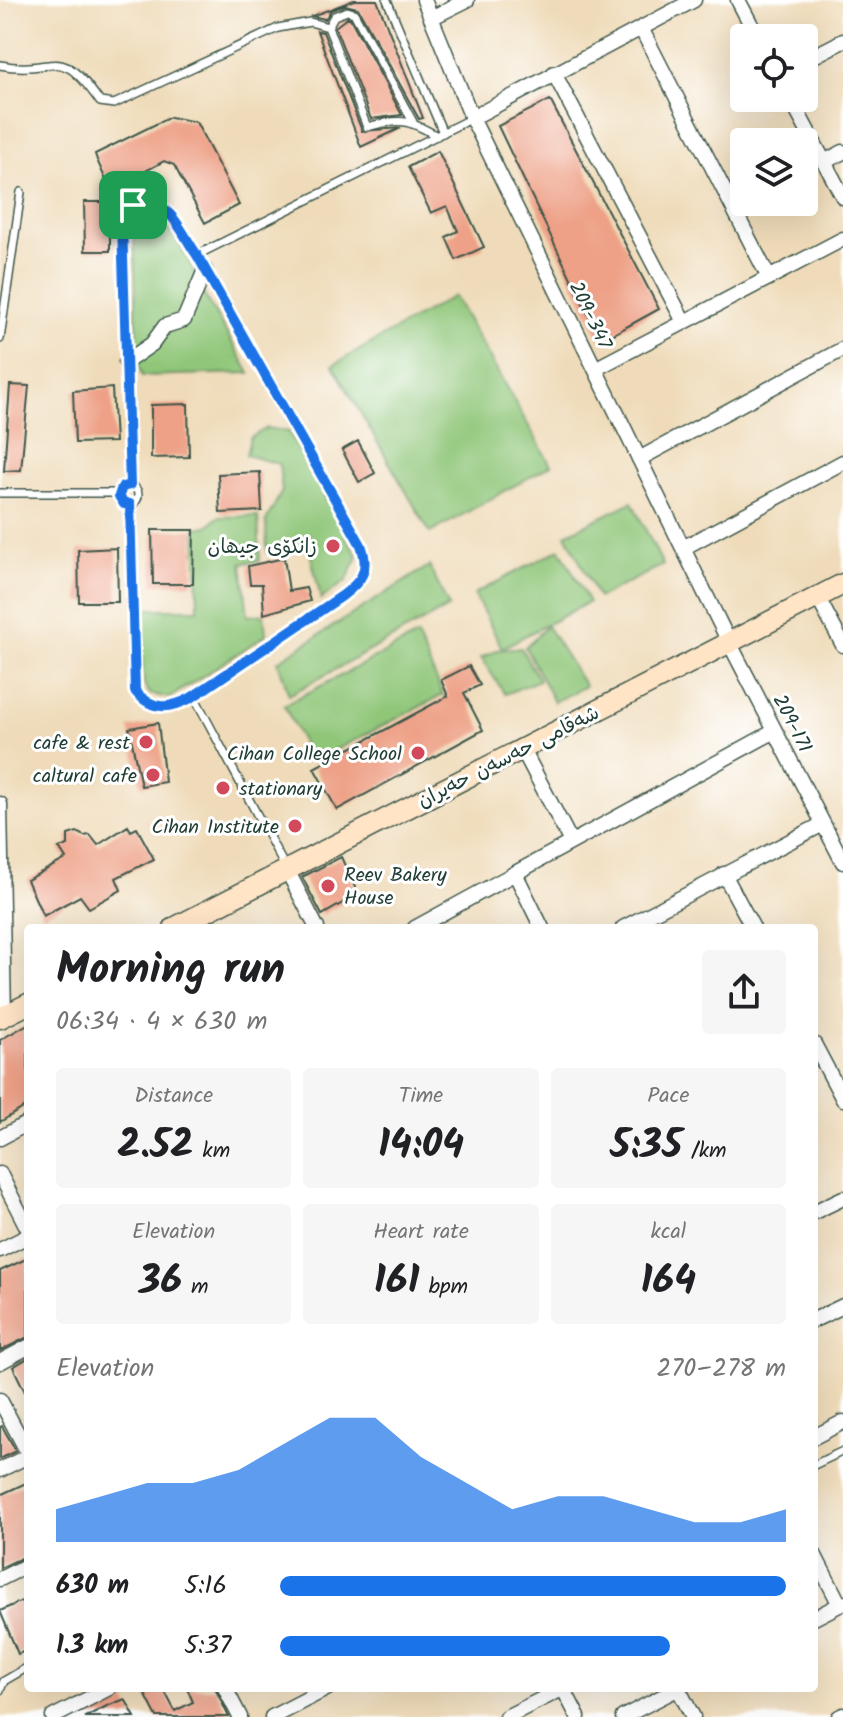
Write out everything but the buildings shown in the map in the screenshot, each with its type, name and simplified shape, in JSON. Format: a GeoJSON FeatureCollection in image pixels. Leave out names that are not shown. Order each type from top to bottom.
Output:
{"type":"FeatureCollection","features":[{"type":"Feature","properties":{"kind":"street","name":"209-347"},"geometry":{"type":"LineString","coordinates":[[424,0],[472,118],[730,644]]}},
{"type":"Feature","properties":{"kind":"street"},"geometry":{"type":"LineString","coordinates":[[431,18],[467,0]]}},
{"type":"Feature","properties":{"kind":"street"},"geometry":{"type":"LineString","coordinates":[[738,0],[751,24]]}},
{"type":"Feature","properties":{"kind":"street"},"geometry":{"type":"LineString","coordinates":[[472,118],[685,2]]}},
{"type":"Feature","properties":{"kind":"street"},"geometry":{"type":"LineString","coordinates":[[641,28],[769,278]]}},
{"type":"Feature","properties":{"kind":"street"},"geometry":{"type":"LineString","coordinates":[[818,54],[843,41]]}},
{"type":"Feature","properties":{"kind":"street"},"geometry":{"type":"LineString","coordinates":[[554,73],[684,322]]}},
{"type":"Feature","properties":{"kind":"street"},"geometry":{"type":"LineString","coordinates":[[797,112],[843,197]]}},
{"type":"Feature","properties":{"kind":"street"},"geometry":{"type":"LineString","coordinates":[[824,162],[843,152]]}},
{"type":"Feature","properties":{"kind":"street"},"geometry":{"type":"LineString","coordinates":[[595,369],[843,239]]}},
{"type":"Feature","properties":{"kind":"street"},"geometry":{"type":"LineString","coordinates":[[126,362],[152,344],[165,326],[184,320],[205,270]]}},
{"type":"Feature","properties":{"kind":"street"},"geometry":{"type":"LineString","coordinates":[[639,459],[843,349]]}},
{"type":"Feature","properties":{"kind":"street"},"geometry":{"type":"LineString","coordinates":[[683,548],[843,462]]}},
{"type":"Feature","properties":{"kind":"street","name":"شەقامی حەسەن حەیران"},"geometry":{"type":"LineString","coordinates":[[202,922],[287,870],[843,584]]}},
{"type":"Feature","properties":{"kind":"street"},"geometry":{"type":"LineString","coordinates":[[818,598],[843,645]]}},
{"type":"Feature","properties":{"kind":"street","name":"209-171"},"geometry":{"type":"LineString","coordinates":[[730,644],[843,862]]}},
{"type":"Feature","properties":{"kind":"street"},"geometry":{"type":"LineString","coordinates":[[422,924],[775,731]]}},
{"type":"Feature","properties":{"kind":"street"},"geometry":{"type":"LineString","coordinates":[[522,748],[571,842]]}},
{"type":"Feature","properties":{"kind":"street"},"geometry":{"type":"LineString","coordinates":[[0,804],[2,1017],[24,1006]]}},
{"type":"Feature","properties":{"kind":"street"},"geometry":{"type":"LineString","coordinates":[[644,923],[724,874],[823,824]]}},
{"type":"Feature","properties":{"kind":"street"},"geometry":{"type":"LineString","coordinates":[[287,870],[315,924]]}},
{"type":"Feature","properties":{"kind":"street"},"geometry":{"type":"LineString","coordinates":[[515,873],[540,924]]}},
{"type":"Feature","properties":{"kind":"street"},"geometry":{"type":"LineString","coordinates":[[724,874],[751,924]]}},
{"type":"Feature","properties":{"kind":"street"},"geometry":{"type":"LineString","coordinates":[[818,1052],[843,1099]]}},
{"type":"Feature","properties":{"kind":"street"},"geometry":{"type":"LineString","coordinates":[[0,1138],[24,1125]]}},
{"type":"Feature","properties":{"kind":"street"},"geometry":{"type":"LineString","coordinates":[[0,1174],[24,1221]]}},
{"type":"Feature","properties":{"kind":"street"},"geometry":{"type":"LineString","coordinates":[[818,1210],[843,1198]]}},
{"type":"Feature","properties":{"kind":"street"},"geometry":{"type":"LineString","coordinates":[[0,1250],[24,1238]]}},
{"type":"Feature","properties":{"kind":"street"},"geometry":{"type":"LineString","coordinates":[[818,1318],[843,1306]]}},
{"type":"Feature","properties":{"kind":"street"},"geometry":{"type":"LineString","coordinates":[[0,1362],[24,1349]]}},
{"type":"Feature","properties":{"kind":"street"},"geometry":{"type":"LineString","coordinates":[[0,1400],[24,1446]]}},
{"type":"Feature","properties":{"kind":"street"},"geometry":{"type":"LineString","coordinates":[[818,1435],[843,1422]]}},
{"type":"Feature","properties":{"kind":"street"},"geometry":{"type":"LineString","coordinates":[[0,1470],[24,1456]]}},
{"type":"Feature","properties":{"kind":"street"},"geometry":{"type":"LineString","coordinates":[[0,1579],[24,1567]]}},
{"type":"Feature","properties":{"kind":"street"},"geometry":{"type":"LineString","coordinates":[[818,1570],[841,1604],[818,1616]]}},
{"type":"Feature","properties":{"kind":"street"},"geometry":{"type":"LineString","coordinates":[[53,1717],[101,1692]]}},
{"type":"Feature","properties":{"kind":"street"},"geometry":{"type":"LineString","coordinates":[[227,1692],[240,1717]]}},
{"type":"Feature","properties":{"kind":"street"},"geometry":{"type":"LineString","coordinates":[[272,1717],[298,1711],[323,1692]]}},
{"type":"Feature","properties":{"kind":"street"},"geometry":{"type":"LineString","coordinates":[[506,1717],[556,1692]]}},
{"type":"Feature","properties":{"kind":"street"},"geometry":{"type":"LineString","coordinates":[[566,1692],[578,1717]]}},
{"type":"Feature","properties":{"kind":"street"},"geometry":{"type":"LineString","coordinates":[[623,1717],[671,1692]]}},
{"type":"Feature","properties":{"kind":"street"},"geometry":{"type":"LineString","coordinates":[[681,1692],[693,1717]]}},
{"type":"Feature","properties":{"kind":"lane"},"geometry":{"type":"LineString","coordinates":[[387,0],[440,134]]}},
{"type":"Feature","properties":{"kind":"lane"},"geometry":{"type":"LineString","coordinates":[[413,122],[354,13],[347,11],[334,16],[328,27],[367,127],[394,120],[413,122],[440,134]]}},
{"type":"Feature","properties":{"kind":"lane"},"geometry":{"type":"LineString","coordinates":[[0,65],[23,69],[51,62],[70,67],[81,75],[100,102],[114,104],[278,28],[310,22],[328,27]]}},
{"type":"Feature","properties":{"kind":"lane"},"geometry":{"type":"LineString","coordinates":[[197,255],[472,118]]}},
{"type":"Feature","properties":{"kind":"lane"},"geometry":{"type":"LineString","coordinates":[[0,339],[21,192]]}},
{"type":"Feature","properties":{"kind":"lane"},"geometry":{"type":"LineString","coordinates":[[144,202],[164,207],[197,255],[361,545],[366,566],[361,581],[342,596],[194,696],[180,704],[159,707],[142,700],[135,691],[130,504],[138,495],[130,485],[121,246],[126,211],[144,202]]}},
{"type":"Feature","properties":{"kind":"lane"},"geometry":{"type":"LineString","coordinates":[[0,493],[119,493],[130,485]]}},
{"type":"Feature","properties":{"kind":"lane"},"geometry":{"type":"LineString","coordinates":[[119,493],[121,502],[130,504]]}},
{"type":"Feature","properties":{"kind":"lane"},"geometry":{"type":"LineString","coordinates":[[194,696],[287,870]]}},
{"type":"Feature","properties":{"kind":"lane"},"geometry":{"type":"LineString","coordinates":[[818,1463],[843,1451]]}},
{"type":"Feature","properties":{"kind":"lane"},"geometry":{"type":"LineString","coordinates":[[0,1690],[4,1681],[24,1669]]}},
{"type":"Feature","properties":{"kind":"green space"},"geometry":{"type":"Polygon","coordinates":[[[146,218],[171,232],[196,276],[182,317],[137,351],[134,227],[146,218]]]}},
{"type":"Feature","properties":{"kind":"green space"},"geometry":{"type":"Polygon","coordinates":[[[200,288],[250,373],[142,376],[136,359],[157,347],[200,288]]]}},
{"type":"Feature","properties":{"kind":"green space"},"geometry":{"type":"Polygon","coordinates":[[[454,296],[551,465],[430,533],[333,365],[454,296]]]}},
{"type":"Feature","properties":{"kind":"green space"},"geometry":{"type":"Polygon","coordinates":[[[267,428],[289,432],[358,557],[346,581],[321,599],[309,548],[267,553],[266,521],[282,491],[279,464],[246,455],[250,438],[267,428]]]}},
{"type":"Feature","properties":{"kind":"green space"},"geometry":{"type":"Polygon","coordinates":[[[632,502],[663,565],[598,598],[566,534],[632,502]]]}},
{"type":"Feature","properties":{"kind":"green space"},"geometry":{"type":"Polygon","coordinates":[[[258,516],[260,561],[242,563],[248,616],[264,614],[266,635],[169,698],[150,694],[144,685],[138,609],[198,609],[196,528],[208,526],[218,517],[258,516]]]}},
{"type":"Feature","properties":{"kind":"green space"},"geometry":{"type":"Polygon","coordinates":[[[560,549],[589,602],[502,648],[474,594],[560,549]]]}},
{"type":"Feature","properties":{"kind":"green space"},"geometry":{"type":"Polygon","coordinates":[[[429,566],[449,607],[289,695],[278,661],[429,566]]]}},
{"type":"Feature","properties":{"kind":"green space"},"geometry":{"type":"Polygon","coordinates":[[[547,626],[585,686],[554,702],[525,647],[547,626]]]}},
{"type":"Feature","properties":{"kind":"green space"},"geometry":{"type":"Polygon","coordinates":[[[417,636],[443,695],[312,762],[284,705],[417,636]]]}},
{"type":"Feature","properties":{"kind":"green space"},"geometry":{"type":"Polygon","coordinates":[[[521,648],[539,680],[505,694],[481,658],[497,650],[521,648]]]}},
{"type":"Feature","properties":{"kind":"place","name":"زانکۆی جیھان"},"geometry":{"type":"Point","coordinates":[333,546]}},
{"type":"Feature","properties":{"kind":"place","name":"cafe & rest"},"geometry":{"type":"Point","coordinates":[146,742]}},
{"type":"Feature","properties":{"kind":"place","name":"Cihan College School"},"geometry":{"type":"Point","coordinates":[418,753]}},
{"type":"Feature","properties":{"kind":"place","name":"caltural cafe"},"geometry":{"type":"Point","coordinates":[153,775]}},
{"type":"Feature","properties":{"kind":"place","name":"stationary"},"geometry":{"type":"Point","coordinates":[223,788]}},
{"type":"Feature","properties":{"kind":"place","name":"Cihan Institute"},"geometry":{"type":"Point","coordinates":[295,826]}},
{"type":"Feature","properties":{"kind":"place","name":"Reev Bakery House"},"geometry":{"type":"Point","coordinates":[328,886]}},
{"type":"Feature","properties":{"kind":"route"},"geometry":{"type":"LineString","coordinates":[[155,203],[172,216],[361,545],[366,566],[361,581],[342,596],[191,698],[169,707],[159,707],[142,700],[135,691],[130,504],[121,502],[119,496],[122,487],[130,485],[121,246],[122,224],[126,211],[133,205],[155,203]]}}]}
